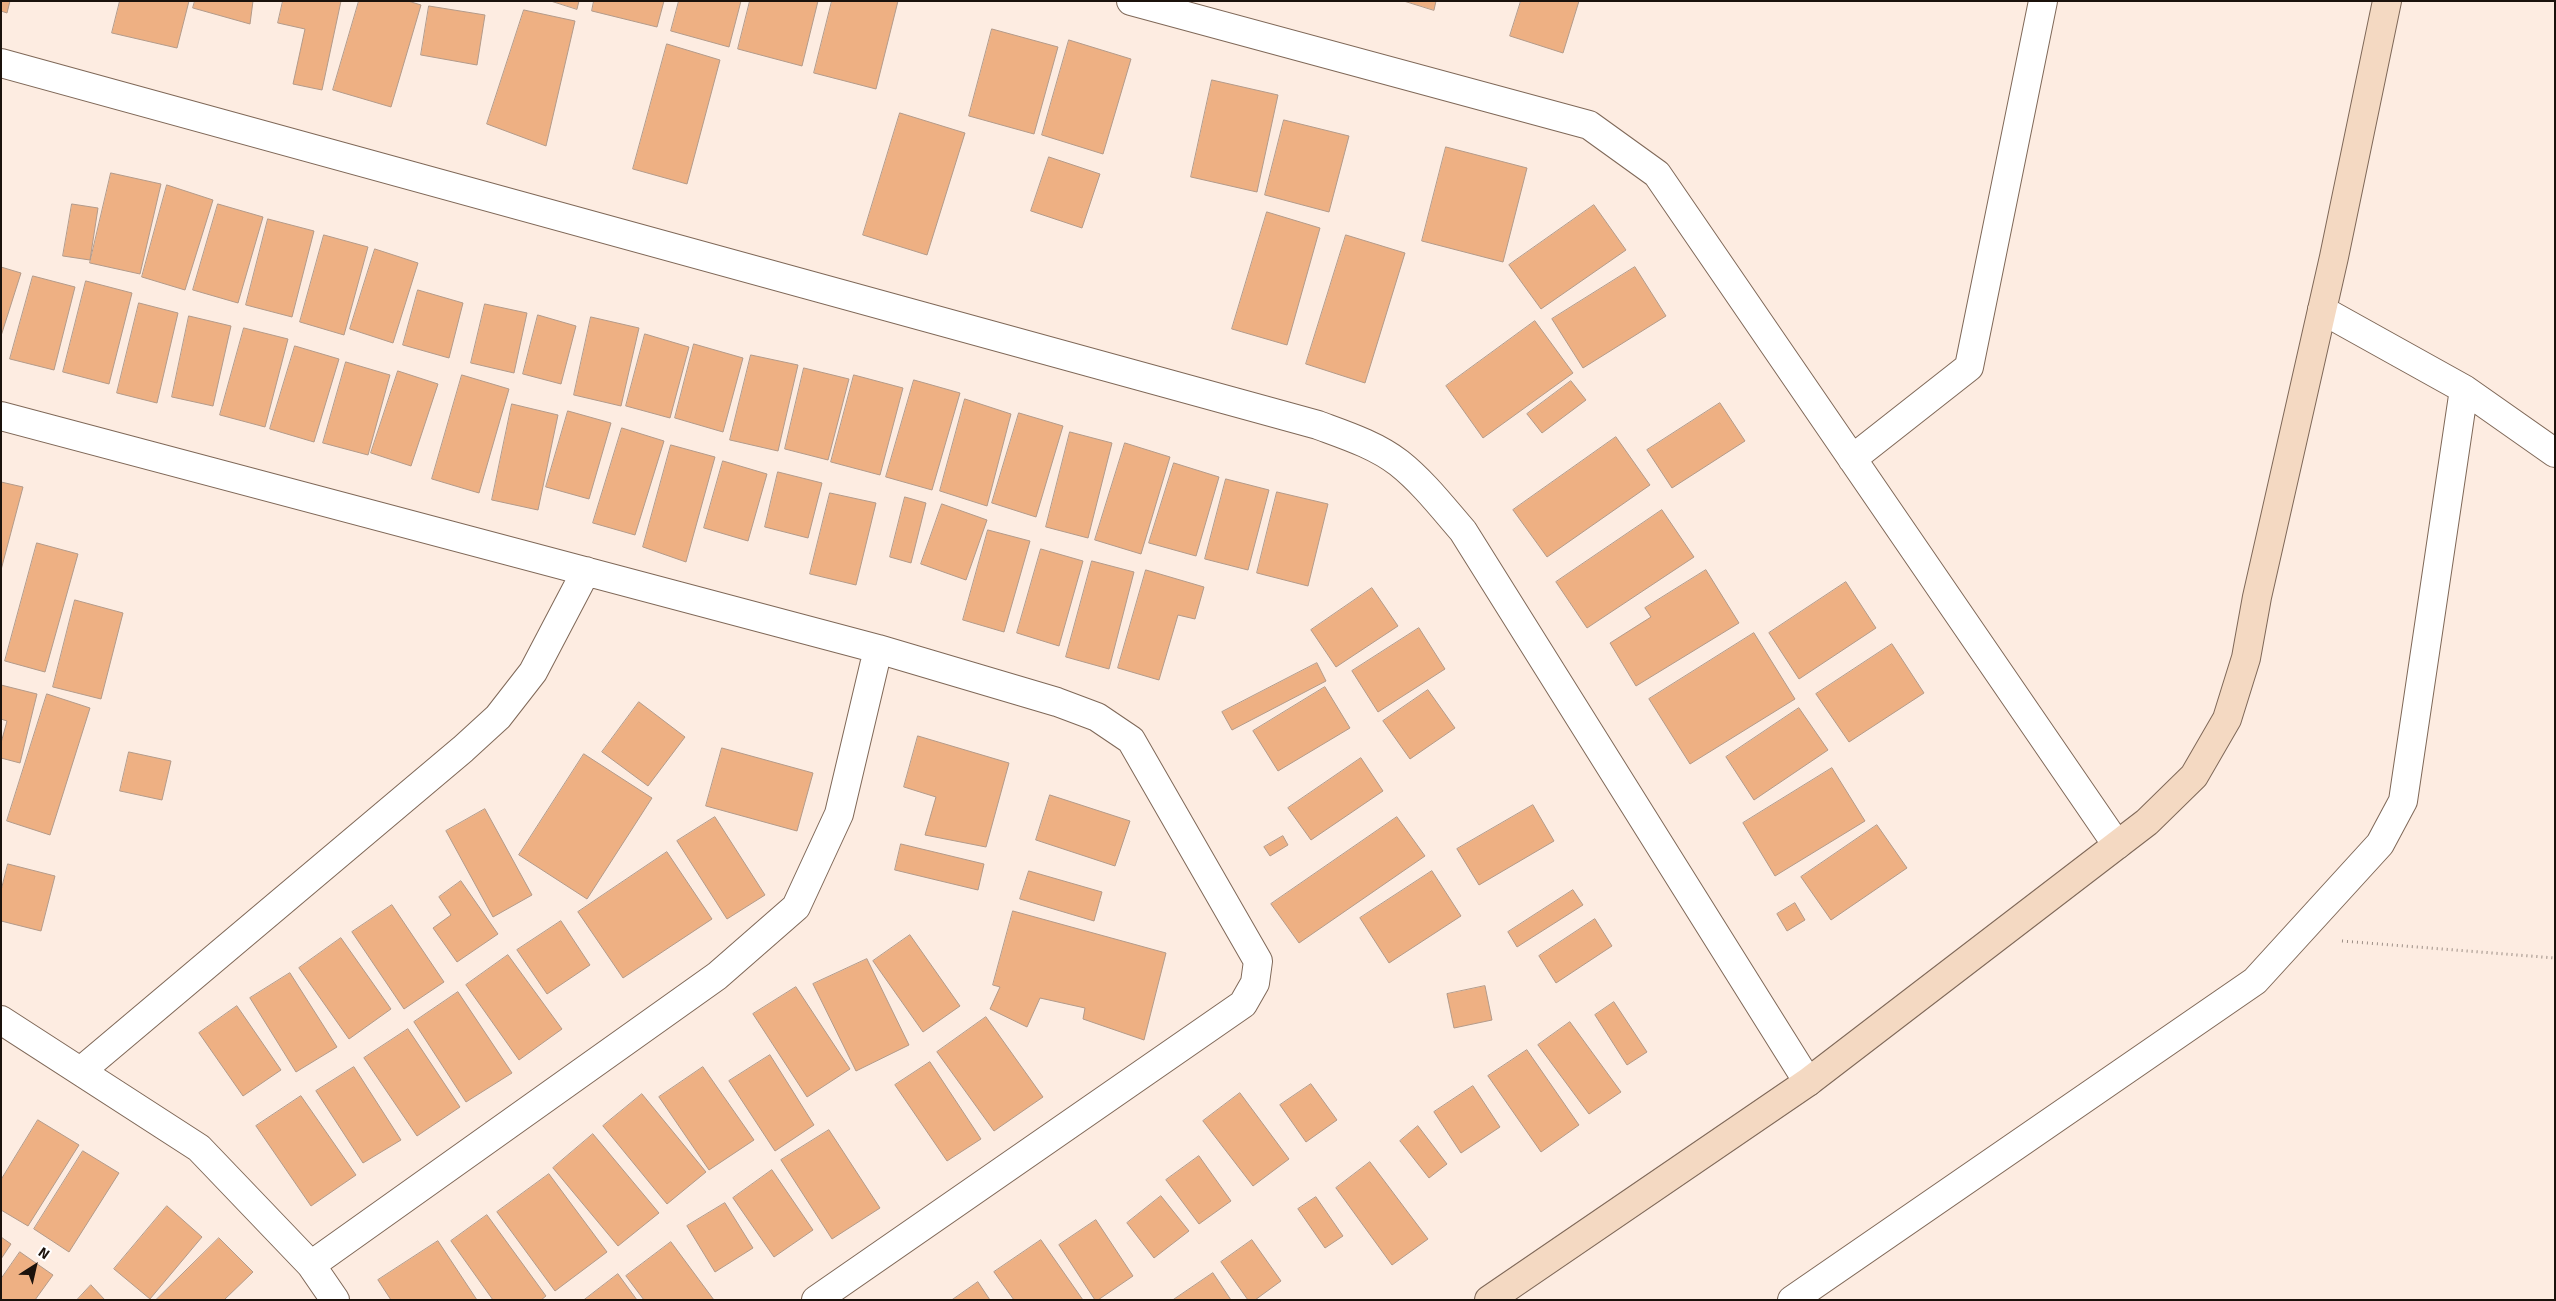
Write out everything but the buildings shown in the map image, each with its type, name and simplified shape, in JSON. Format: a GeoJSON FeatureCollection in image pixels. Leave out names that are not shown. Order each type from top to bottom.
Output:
{"type":"FeatureCollection","features":[{"type":"Feature","properties":{"kind":"street"},"geometry":{"type":"LineString","coordinates":[[1130,1],[1589,126],[1657,174],[2117,845]]}},
{"type":"Feature","properties":{"kind":"street"},"geometry":{"type":"LineString","coordinates":[[1852,459],[1968,367],[2043,1]]}},
{"type":"Feature","properties":{"kind":"street"},"geometry":{"type":"LineString","coordinates":[[1489,1300],[1808,1082],[2147,822],[2194,776],[2226,719],[2246,658],[2257,597],[2322,310],[2387,1]]}},
{"type":"Feature","properties":{"kind":"street"},"geometry":{"type":"LineString","coordinates":[[1,63],[1318,425],[1366,444],[1398,462],[1430,493],[1463,531],[1808,1082]]}},
{"type":"Feature","properties":{"kind":"street"},"geometry":{"type":"LineString","coordinates":[[2322,310],[2464,388],[2555,453]]}},
{"type":"Feature","properties":{"kind":"street"},"geometry":{"type":"LineString","coordinates":[[1792,1300],[2255,981],[2380,844],[2404,800],[2464,388]]}},
{"type":"Feature","properties":{"kind":"street"},"geometry":{"type":"LineString","coordinates":[[1,416],[878,649],[1057,702],[1097,717],[1131,740],[1258,961],[1255,983],[1243,1004],[1237,1009],[816,1300]]}},
{"type":"Feature","properties":{"kind":"street"},"geometry":{"type":"LineString","coordinates":[[82,1070],[463,749],[498,717],[533,672],[586,571]]}},
{"type":"Feature","properties":{"kind":"street"},"geometry":{"type":"LineString","coordinates":[[311,1265],[718,976],[796,908],[839,814],[878,649]]}},
{"type":"Feature","properties":{"kind":"street"},"geometry":{"type":"LineString","coordinates":[[1,1020],[82,1070],[199,1148],[311,1265],[335,1300]]}},
{"type":"Feature","properties":{"kind":"path"},"geometry":{"type":"LineString","coordinates":[[2294,938],[2555,958]]}}]}
